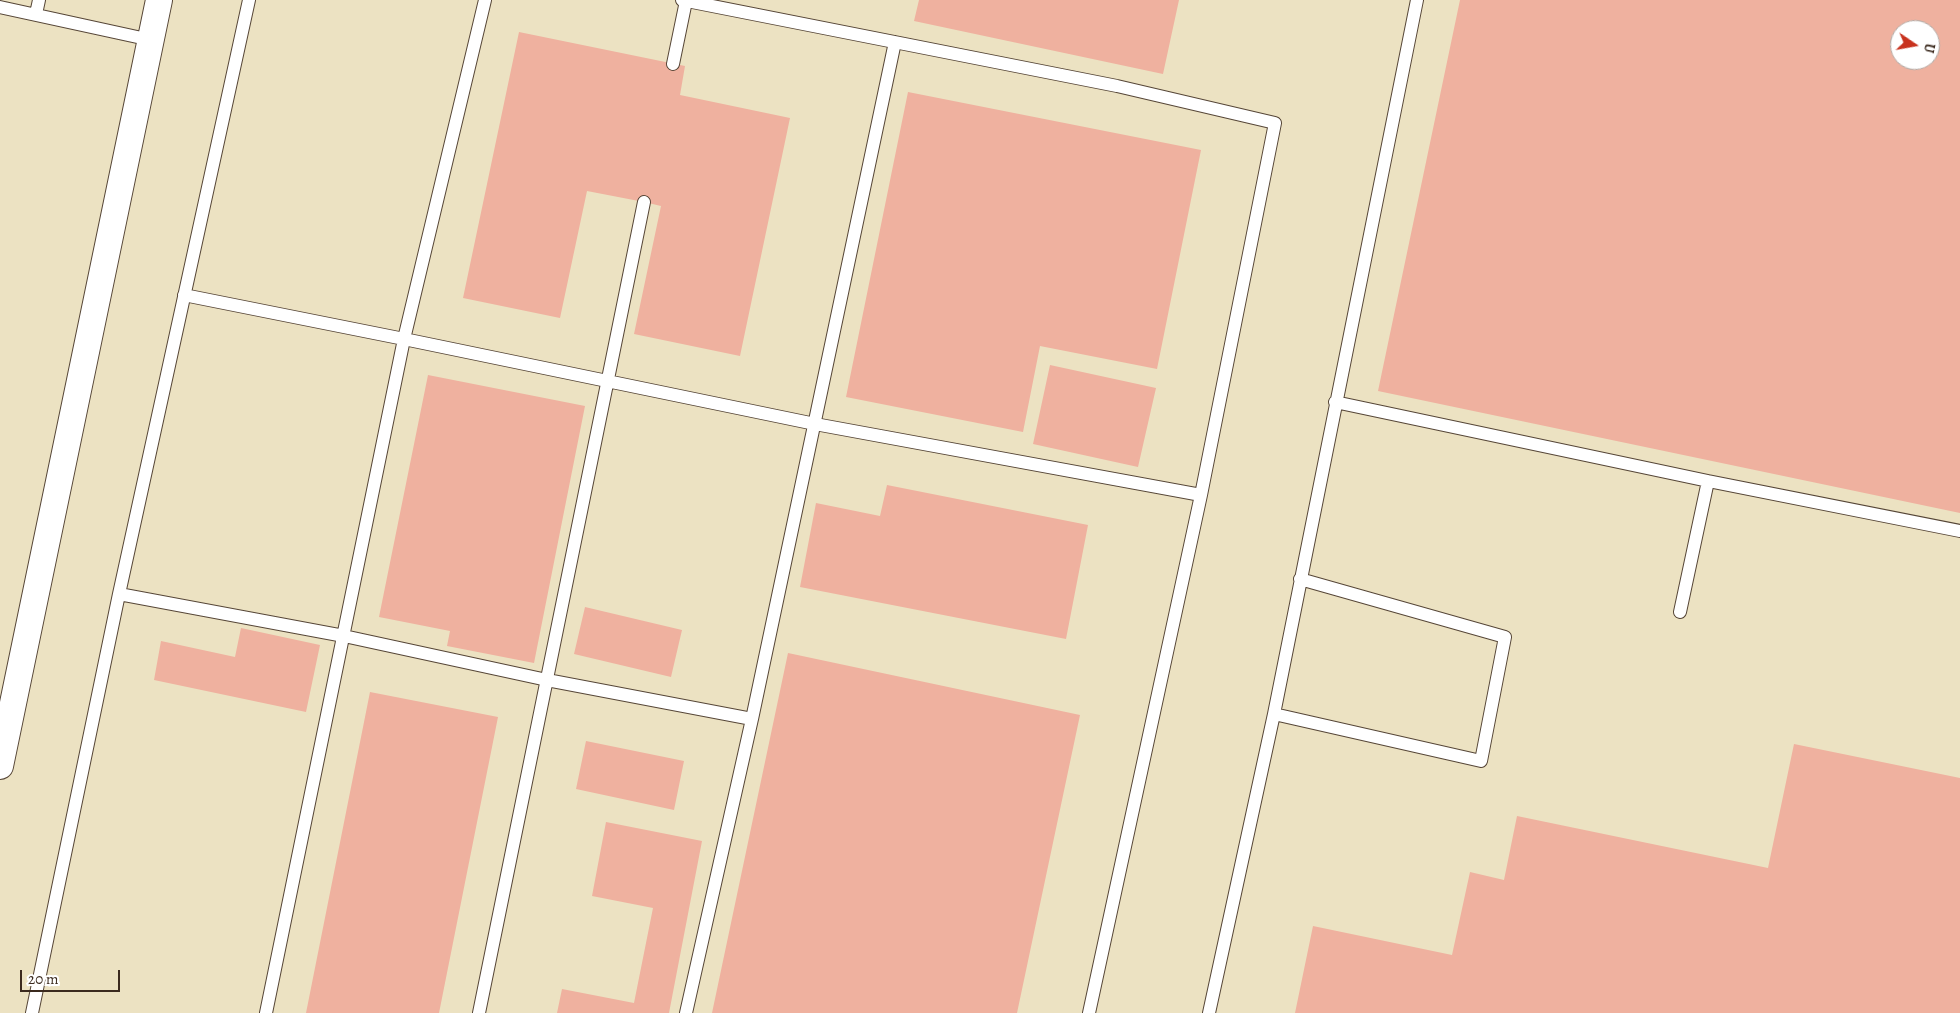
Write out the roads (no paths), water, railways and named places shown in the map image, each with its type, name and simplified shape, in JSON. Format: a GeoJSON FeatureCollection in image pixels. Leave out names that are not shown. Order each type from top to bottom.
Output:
{"type":"FeatureCollection","features":[{"type":"Feature","properties":{"kind":"street"},"geometry":{"type":"LineString","coordinates":[[0,766],[159,0]]}},
{"type":"Feature","properties":{"kind":"lane"},"geometry":{"type":"LineString","coordinates":[[36,14],[39,0]]}},
{"type":"Feature","properties":{"kind":"lane"},"geometry":{"type":"LineString","coordinates":[[32,1013],[119,594],[249,0]]}},
{"type":"Feature","properties":{"kind":"lane"},"geometry":{"type":"LineString","coordinates":[[266,1013],[404,340],[485,0]]}},
{"type":"Feature","properties":{"kind":"lane"},"geometry":{"type":"LineString","coordinates":[[673,64],[684,0],[1117,86],[1275,123],[1201,495],[1089,1013]]}},
{"type":"Feature","properties":{"kind":"lane"},"geometry":{"type":"LineString","coordinates":[[1210,1013],[1274,714],[1417,0]]}},
{"type":"Feature","properties":{"kind":"lane"},"geometry":{"type":"LineString","coordinates":[[0,7],[150,40]]}},
{"type":"Feature","properties":{"kind":"lane"},"geometry":{"type":"LineString","coordinates":[[686,1013],[752,719],[895,42]]}},
{"type":"Feature","properties":{"kind":"lane"},"geometry":{"type":"LineString","coordinates":[[479,1013],[606,381],[644,202]]}},
{"type":"Feature","properties":{"kind":"lane"},"geometry":{"type":"LineString","coordinates":[[184,295],[815,424],[1201,495]]}},
{"type":"Feature","properties":{"kind":"lane"},"geometry":{"type":"LineString","coordinates":[[1335,402],[1708,481],[1960,531]]}},
{"type":"Feature","properties":{"kind":"lane"},"geometry":{"type":"LineString","coordinates":[[1680,612],[1708,481]]}},
{"type":"Feature","properties":{"kind":"lane"},"geometry":{"type":"LineString","coordinates":[[1274,714],[1481,761],[1505,637],[1300,579]]}},
{"type":"Feature","properties":{"kind":"lane"},"geometry":{"type":"LineString","coordinates":[[119,594],[344,636],[546,680],[752,719]]}}]}
